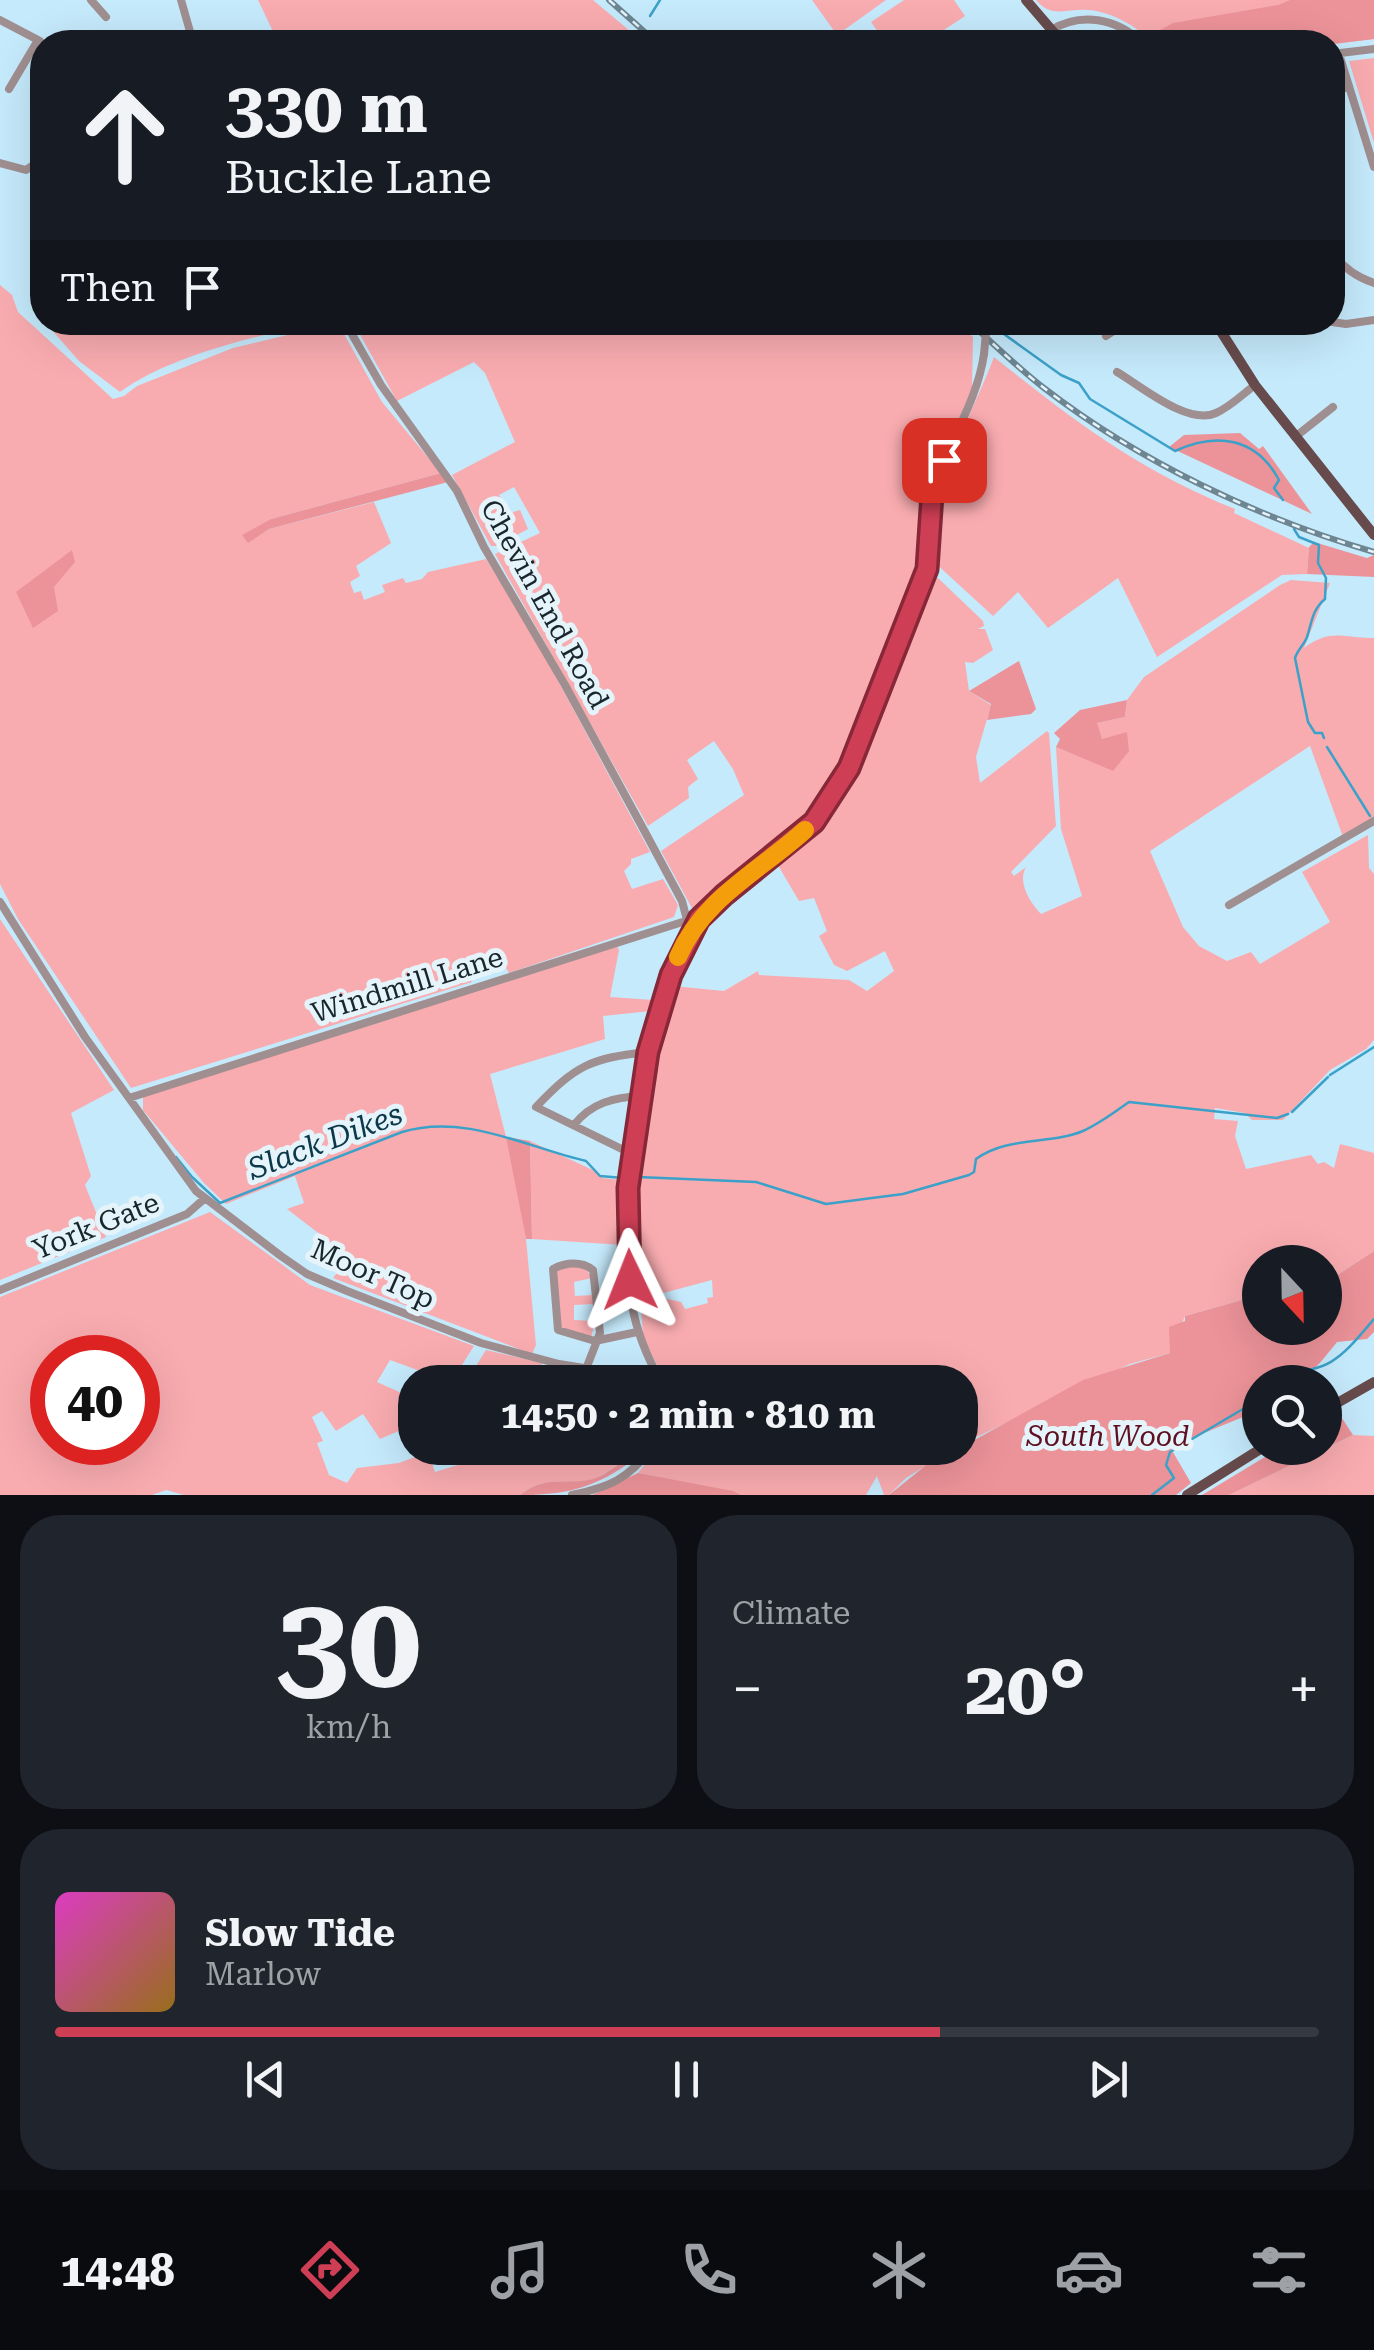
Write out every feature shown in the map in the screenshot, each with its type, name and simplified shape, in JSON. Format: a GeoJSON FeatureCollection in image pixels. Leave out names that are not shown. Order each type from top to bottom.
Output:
{"type":"FeatureCollection","features":[{"type":"Feature","properties":{"kind":"main road"},"geometry":{"type":"LineString","coordinates":[[1026,0],[1051,30]]}},
{"type":"Feature","properties":{"kind":"main road"},"geometry":{"type":"LineString","coordinates":[[1223,335],[1255,385],[1374,535]]}},
{"type":"Feature","properties":{"kind":"main road"},"geometry":{"type":"LineString","coordinates":[[1342,1400],[1374,1382]]}},
{"type":"Feature","properties":{"kind":"main road"},"geometry":{"type":"LineString","coordinates":[[1187,1495],[1242,1461]]}},
{"type":"Feature","properties":{"kind":"street"},"geometry":{"type":"LineString","coordinates":[[91,0],[106,17]]}},
{"type":"Feature","properties":{"kind":"street"},"geometry":{"type":"LineString","coordinates":[[181,0],[190,30]]}},
{"type":"Feature","properties":{"kind":"street"},"geometry":{"type":"LineString","coordinates":[[1051,30],[1064,22],[1086,18],[1117,30]]}},
{"type":"Feature","properties":{"kind":"street"},"geometry":{"type":"LineString","coordinates":[[0,20],[30,36]]}},
{"type":"Feature","properties":{"kind":"street"},"geometry":{"type":"LineString","coordinates":[[1345,53],[1374,50]]}},
{"type":"Feature","properties":{"kind":"street"},"geometry":{"type":"LineString","coordinates":[[8,89],[30,56]]}},
{"type":"Feature","properties":{"kind":"street"},"geometry":{"type":"LineString","coordinates":[[1345,75],[1374,167]]}},
{"type":"Feature","properties":{"kind":"street"},"geometry":{"type":"LineString","coordinates":[[1345,88],[1350,86]]}},
{"type":"Feature","properties":{"kind":"street"},"geometry":{"type":"LineString","coordinates":[[0,163],[26,170],[30,167]]}},
{"type":"Feature","properties":{"kind":"street"},"geometry":{"type":"LineString","coordinates":[[1345,269],[1374,283]]}},
{"type":"Feature","properties":{"kind":"street"},"geometry":{"type":"LineString","coordinates":[[1345,324],[1374,320]]}},
{"type":"Feature","properties":{"kind":"street","name":"Chevin End Road"},"geometry":{"type":"LineString","coordinates":[[352,335],[380,385],[457,491],[484,547],[565,685],[682,901],[687,920]]}},
{"type":"Feature","properties":{"kind":"street"},"geometry":{"type":"LineString","coordinates":[[653,1365],[637,1332],[631,1292],[628,1188],[648,1052],[671,975],[699,919],[814,822],[849,768],[927,569],[932,494],[980,380],[985,335]]}},
{"type":"Feature","properties":{"kind":"street"},"geometry":{"type":"LineString","coordinates":[[1116,372],[1186,414],[1204,416],[1217,412],[1255,385]]}},
{"type":"Feature","properties":{"kind":"street"},"geometry":{"type":"LineString","coordinates":[[1295,437],[1333,407]]}},
{"type":"Feature","properties":{"kind":"street"},"geometry":{"type":"LineString","coordinates":[[1229,905],[1374,821]]}},
{"type":"Feature","properties":{"kind":"street","name":"Moor Top"},"geometry":{"type":"LineString","coordinates":[[0,902],[85,1037],[204,1198],[307,1274],[346,1292],[481,1343],[570,1365]]}},
{"type":"Feature","properties":{"kind":"street","name":"Windmill Lane"},"geometry":{"type":"LineString","coordinates":[[129,1098],[699,919]]}},
{"type":"Feature","properties":{"kind":"street"},"geometry":{"type":"LineString","coordinates":[[634,1154],[536,1107],[575,1072],[602,1057],[648,1052]]}},
{"type":"Feature","properties":{"kind":"street"},"geometry":{"type":"LineString","coordinates":[[574,1126],[598,1104],[642,1096]]}},
{"type":"Feature","properties":{"kind":"street","name":"York Gate"},"geometry":{"type":"LineString","coordinates":[[0,1290],[187,1214],[204,1198]]}},
{"type":"Feature","properties":{"kind":"street"},"geometry":{"type":"LineString","coordinates":[[587,1365],[596,1341],[600,1333],[594,1270],[580,1263],[553,1268],[556,1327],[565,1334],[596,1341],[637,1332]]}},
{"type":"Feature","properties":{"kind":"street"},"geometry":{"type":"LineString","coordinates":[[572,1495],[613,1484],[638,1465]]}},
{"type":"Feature","properties":{"kind":"shaded area"},"geometry":{"type":"Polygon","coordinates":[[[258,0],[593,0],[629,30],[272,30],[258,0]]]}},
{"type":"Feature","properties":{"kind":"shaded area"},"geometry":{"type":"Polygon","coordinates":[[[812,0],[886,0],[844,30],[833,30],[812,0]]]}},
{"type":"Feature","properties":{"kind":"shaded area"},"geometry":{"type":"Polygon","coordinates":[[[904,0],[954,0],[965,16],[944,30],[877,30],[871,22],[904,0]]]}},
{"type":"Feature","properties":{"kind":"shaded area"},"geometry":{"type":"Polygon","coordinates":[[[1036,0],[1374,0],[1374,39],[1345,43],[1345,30],[1139,30],[1096,11],[1054,11],[1036,0]]]}},
{"type":"Feature","properties":{"kind":"shaded area"},"geometry":{"type":"Polygon","coordinates":[[[1374,58],[1374,143],[1349,61],[1374,58]]]}},
{"type":"Feature","properties":{"kind":"shaded area"},"geometry":{"type":"Polygon","coordinates":[[[0,285],[12,295],[18,312],[30,323],[30,335],[43,335],[113,399],[233,348],[288,335],[345,335],[382,402],[441,473],[271,519],[248,542],[269,529],[374,502],[391,543],[356,566],[360,576],[350,582],[354,593],[361,591],[364,600],[385,592],[382,585],[403,578],[406,583],[422,579],[428,572],[486,559],[533,634],[650,852],[631,859],[624,871],[632,889],[663,879],[678,905],[674,917],[509,973],[495,949],[464,968],[472,982],[131,1088],[18,919],[0,884],[0,285]]]}},
{"type":"Feature","properties":{"kind":"shaded area"},"geometry":{"type":"Polygon","coordinates":[[[56,335],[267,335],[189,357],[120,392],[79,361],[56,335]]]}},
{"type":"Feature","properties":{"kind":"shaded area"},"geometry":{"type":"Polygon","coordinates":[[[360,335],[973,337],[972,391],[932,482],[923,566],[847,765],[804,827],[700,909],[693,910],[661,851],[744,795],[733,769],[714,741],[687,760],[698,779],[688,787],[689,798],[648,826],[495,554],[540,533],[514,487],[499,495],[510,513],[520,510],[528,529],[491,546],[452,475],[515,442],[485,373],[474,362],[397,401],[360,335]]]}},
{"type":"Feature","properties":{"kind":"shaded area"},"geometry":{"type":"Polygon","coordinates":[[[994,357],[1080,423],[1138,461],[1309,548],[1307,574],[1282,575],[1157,657],[1118,578],[1048,628],[1018,592],[993,616],[933,561],[933,534],[943,482],[994,357]]]}},
{"type":"Feature","properties":{"kind":"shaded area"},"geometry":{"type":"Polygon","coordinates":[[[938,578],[983,621],[984,626],[978,629],[985,629],[993,650],[973,663],[965,662],[969,691],[991,705],[976,757],[980,783],[1049,733],[1056,826],[1011,872],[1014,876],[1026,867],[1024,886],[1041,914],[1082,896],[1061,829],[1056,747],[1113,770],[1096,723],[1125,717],[1127,700],[1144,677],[1291,580],[1330,583],[1304,648],[1330,636],[1374,638],[1374,817],[1343,837],[1310,746],[1150,851],[1183,927],[1199,946],[1227,961],[1251,952],[1260,964],[1330,922],[1302,872],[1368,835],[1369,868],[1374,874],[1374,1040],[1330,1070],[1283,1120],[1252,1120],[1245,1113],[1215,1108],[1214,1119],[1238,1121],[1235,1136],[1246,1169],[1311,1155],[1318,1164],[1324,1162],[1334,1168],[1340,1144],[1374,1153],[1374,1251],[1342,1272],[1342,1245],[1242,1245],[1242,1300],[1185,1316],[1170,1353],[1130,1364],[978,1436],[978,1365],[657,1365],[643,1338],[641,1304],[653,1300],[661,1303],[663,1298],[681,1302],[685,1309],[708,1303],[707,1298],[713,1297],[712,1280],[641,1299],[632,1252],[647,1083],[655,1041],[673,986],[724,991],[758,971],[759,975],[849,980],[867,991],[894,971],[885,951],[847,971],[834,965],[819,936],[827,931],[814,898],[799,901],[776,862],[821,822],[854,771],[852,767],[930,581],[938,578]]]}},
{"type":"Feature","properties":{"kind":"shaded area"},"geometry":{"type":"Polygon","coordinates":[[[0,919],[114,1090],[71,1113],[91,1176],[85,1185],[106,1237],[0,1280],[0,919]]]}},
{"type":"Feature","properties":{"kind":"shaded area"},"geometry":{"type":"Polygon","coordinates":[[[617,946],[610,997],[653,1000],[651,1011],[603,1016],[605,1039],[490,1074],[514,1168],[526,1239],[536,1345],[532,1354],[333,1278],[345,1262],[330,1242],[287,1209],[304,1203],[295,1176],[226,1204],[143,1110],[143,1095],[617,946]]]}},
{"type":"Feature","properties":{"kind":"shaded area"},"geometry":{"type":"Polygon","coordinates":[[[530,1141],[603,1178],[621,1180],[623,1245],[532,1239],[530,1141]]]}},
{"type":"Feature","properties":{"kind":"shaded area"},"geometry":{"type":"Polygon","coordinates":[[[210,1212],[310,1285],[474,1346],[462,1365],[404,1365],[390,1360],[377,1382],[398,1391],[398,1431],[380,1439],[363,1414],[336,1431],[322,1411],[312,1417],[323,1441],[317,1443],[329,1475],[347,1483],[357,1468],[398,1463],[433,1465],[435,1472],[458,1465],[617,1465],[598,1477],[540,1484],[520,1495],[184,1495],[166,1490],[152,1495],[0,1495],[0,1297],[210,1212]]]}},
{"type":"Feature","properties":{"kind":"shaded area"},"geometry":{"type":"Polygon","coordinates":[[[577,1266],[586,1269],[592,1278],[574,1282],[575,1296],[594,1295],[594,1304],[574,1305],[574,1320],[595,1321],[591,1338],[566,1331],[557,1324],[554,1274],[577,1266]]]}},
{"type":"Feature","properties":{"kind":"shaded area"},"geometry":{"type":"Polygon","coordinates":[[[486,1350],[542,1363],[542,1365],[477,1365],[486,1350]]]}},
{"type":"Feature","properties":{"kind":"shaded area"},"geometry":{"type":"Polygon","coordinates":[[[1353,1435],[1374,1436],[1374,1495],[1229,1495],[1291,1465],[1342,1465],[1342,1440],[1353,1435]]]}},
{"type":"Feature","properties":{"kind":"shaded area"},"geometry":{"type":"Polygon","coordinates":[[[644,1465],[927,1465],[889,1495],[884,1495],[877,1476],[866,1495],[741,1495],[638,1473],[644,1465]]]}},
{"type":"Feature","properties":{"kind":"green space"},"geometry":{"type":"Polygon","coordinates":[[[1290,0],[1374,0],[1374,39],[1345,43],[1345,30],[1160,30],[1173,23],[1290,0]]]}},
{"type":"Feature","properties":{"kind":"green space"},"geometry":{"type":"Polygon","coordinates":[[[1240,433],[1259,449],[1263,446],[1312,514],[1169,447],[1184,435],[1240,433]]]}},
{"type":"Feature","properties":{"kind":"green space"},"geometry":{"type":"Polygon","coordinates":[[[441,473],[448,482],[269,529],[248,543],[242,535],[271,519],[441,473]]]}},
{"type":"Feature","properties":{"kind":"green space"},"geometry":{"type":"Polygon","coordinates":[[[1314,542],[1367,558],[1374,555],[1374,577],[1307,574],[1309,547],[1314,542]]]}},
{"type":"Feature","properties":{"kind":"green space"},"geometry":{"type":"Polygon","coordinates":[[[72,550],[75,562],[54,587],[58,611],[33,628],[16,592],[72,550]]]}},
{"type":"Feature","properties":{"kind":"green space"},"geometry":{"type":"Polygon","coordinates":[[[1019,661],[1036,709],[1031,714],[987,720],[991,704],[969,691],[1019,661]]]}},
{"type":"Feature","properties":{"kind":"green space"},"geometry":{"type":"Polygon","coordinates":[[[1127,700],[1125,717],[1097,723],[1102,739],[1127,732],[1129,751],[1113,771],[1056,747],[1060,739],[1054,733],[1080,710],[1127,700]]]}},
{"type":"Feature","properties":{"kind":"green space"},"geometry":{"type":"Polygon","coordinates":[[[506,1137],[530,1141],[532,1239],[526,1239],[506,1137]]]}},
{"type":"Feature","properties":{"kind":"green space","name":"South Wood"},"geometry":{"type":"Polygon","coordinates":[[[1374,1251],[1374,1332],[1367,1339],[1342,1342],[1342,1272],[1374,1251]]]}},
{"type":"Feature","properties":{"kind":"green space","name":"South Wood"},"geometry":{"type":"Polygon","coordinates":[[[1242,1300],[1242,1345],[1334,1345],[1317,1365],[1242,1365],[1242,1417],[1170,1447],[1191,1483],[1176,1495],[889,1495],[926,1465],[978,1465],[978,1438],[1083,1380],[1170,1353],[1169,1327],[1185,1321],[1185,1316],[1242,1300]]]}},
{"type":"Feature","properties":{"kind":"green space"},"geometry":{"type":"Polygon","coordinates":[[[1342,1418],[1353,1435],[1342,1440],[1342,1418]]]}},
{"type":"Feature","properties":{"kind":"green space"},"geometry":{"type":"Polygon","coordinates":[[[626,1465],[572,1490],[520,1495],[540,1484],[588,1480],[626,1465]]]}},
{"type":"Feature","properties":{"kind":"green space"},"geometry":{"type":"Polygon","coordinates":[[[1252,1465],[1291,1465],[1229,1495],[1202,1495],[1252,1465]]]}},
{"type":"Feature","properties":{"kind":"green space"},"geometry":{"type":"Polygon","coordinates":[[[638,1473],[733,1491],[741,1495],[592,1495],[638,1473]]]}},
{"type":"Feature","properties":{"kind":"waterway"},"geometry":{"type":"LineString","coordinates":[[650,16],[660,0]]}},
{"type":"Feature","properties":{"kind":"waterway"},"geometry":{"type":"LineString","coordinates":[[1005,335],[1061,375],[1079,383],[1090,399],[1175,451],[1220,440],[1247,447],[1270,466],[1279,480],[1274,488],[1283,500]]}},
{"type":"Feature","properties":{"kind":"waterway"},"geometry":{"type":"LineString","coordinates":[[1294,529],[1299,537],[1319,545],[1318,563],[1326,578],[1325,599],[1315,612],[1295,658],[1308,722],[1324,738]]}},
{"type":"Feature","properties":{"kind":"waterway"},"geometry":{"type":"LineString","coordinates":[[1327,747],[1370,816]]}},
{"type":"Feature","properties":{"kind":"waterway"},"geometry":{"type":"LineString","coordinates":[[1330,1075],[1374,1047]]}},
{"type":"Feature","properties":{"kind":"waterway"},"geometry":{"type":"LineString","coordinates":[[1292,1112],[1328,1077]]}},
{"type":"Feature","properties":{"kind":"waterway"},"geometry":{"type":"LineString","coordinates":[[638,1177],[756,1182],[826,1204],[903,1194],[969,1175],[974,1172],[976,1159],[988,1152],[1083,1131],[1129,1102],[1277,1118],[1288,1114]]}},
{"type":"Feature","properties":{"kind":"waterway","name":"Slack Dikes"},"geometry":{"type":"LineString","coordinates":[[176,1157],[220,1203],[402,1132],[425,1127],[495,1134],[586,1161],[600,1176],[623,1178]]}},
{"type":"Feature","properties":{"kind":"waterway"},"geometry":{"type":"LineString","coordinates":[[1324,1365],[1352,1344],[1374,1319]]}},
{"type":"Feature","properties":{"kind":"waterway"},"geometry":{"type":"LineString","coordinates":[[1152,1495],[1174,1478],[1166,1465],[1170,1452],[1242,1410]]}},
{"type":"Feature","properties":{"kind":"railway"},"geometry":{"type":"LineString","coordinates":[[609,0],[643,30]]}},
{"type":"Feature","properties":{"kind":"railway"},"geometry":{"type":"LineString","coordinates":[[983,335],[1081,415],[1160,463],[1244,505],[1374,552]]}},
{"type":"Feature","properties":{"kind":"slow traffic"},"geometry":{"type":"LineString","coordinates":[[678,957],[699,919],[805,830]]}},
{"type":"Feature","properties":{"kind":"route"},"geometry":{"type":"LineString","coordinates":[[630,1280],[628,1188],[648,1052],[671,975],[694,924],[814,822],[849,768],[927,569],[932,494],[944,460]]}}]}
